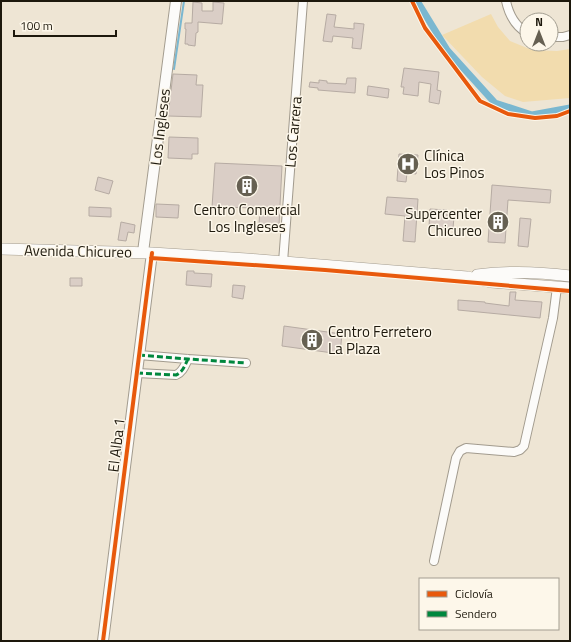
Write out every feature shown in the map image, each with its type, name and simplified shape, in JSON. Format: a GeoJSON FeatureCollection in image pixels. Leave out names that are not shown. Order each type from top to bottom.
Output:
{"type":"FeatureCollection","features":[{"type":"Feature","properties":{"kind":"main road","name":"Avenida Chicureo"},"geometry":{"type":"LineString","coordinates":[[1,249],[148,252],[467,277],[491,282],[570,288]]}},
{"type":"Feature","properties":{"kind":"main road","name":"Avenida Chicureo"},"geometry":{"type":"LineString","coordinates":[[467,277],[508,273],[570,276]]}},
{"type":"Feature","properties":{"kind":"street","name":"Los Ingleses"},"geometry":{"type":"LineString","coordinates":[[148,252],[176,1]]}},
{"type":"Feature","properties":{"kind":"street","name":"Los Carrera"},"geometry":{"type":"LineString","coordinates":[[283,262],[303,1]]}},
{"type":"Feature","properties":{"kind":"street"},"geometry":{"type":"LineString","coordinates":[[506,1],[511,16],[519,27]]}},
{"type":"Feature","properties":{"kind":"street"},"geometry":{"type":"LineString","coordinates":[[559,37],[570,35]]}},
{"type":"Feature","properties":{"kind":"street","name":"El Alba 1"},"geometry":{"type":"LineString","coordinates":[[104,641],[140,355],[148,252]]}},
{"type":"Feature","properties":{"kind":"street"},"geometry":{"type":"LineString","coordinates":[[434,561],[456,458],[460,451],[466,448],[514,452],[520,450],[524,446],[553,318],[557,287]]}},
{"type":"Feature","properties":{"kind":"street"},"geometry":{"type":"LineString","coordinates":[[140,355],[246,363]]}},
{"type":"Feature","properties":{"kind":"street"},"geometry":{"type":"LineString","coordinates":[[137,373],[176,375],[183,370],[188,359]]}},
{"type":"Feature","properties":{"kind":"shaded area"},"geometry":{"type":"Polygon","coordinates":[[[491,14],[498,27],[510,41],[519,45],[519,52],[559,52],[559,51],[570,49],[570,98],[523,102],[505,96],[482,77],[442,35],[491,14]]]}},
{"type":"Feature","properties":{"kind":"building"},"geometry":{"type":"Polygon","coordinates":[[[193,2],[202,3],[202,11],[213,11],[213,2],[224,3],[222,24],[198,22],[198,32],[196,33],[195,46],[185,44],[185,23],[192,23],[193,2]]]}},
{"type":"Feature","properties":{"kind":"building"},"geometry":{"type":"Polygon","coordinates":[[[327,14],[336,15],[334,27],[354,29],[354,23],[364,24],[361,49],[352,48],[353,38],[333,36],[332,42],[323,41],[327,14]]]}},
{"type":"Feature","properties":{"kind":"building"},"geometry":{"type":"Polygon","coordinates":[[[404,68],[439,72],[437,90],[441,91],[439,104],[429,102],[431,84],[419,82],[418,96],[403,94],[404,87],[401,87],[404,68]]]}},
{"type":"Feature","properties":{"kind":"building"},"geometry":{"type":"Polygon","coordinates":[[[173,74],[197,75],[196,85],[203,85],[201,117],[168,116],[173,74]]]}},
{"type":"Feature","properties":{"kind":"building"},"geometry":{"type":"Polygon","coordinates":[[[347,78],[356,78],[355,93],[318,90],[318,88],[309,87],[310,82],[319,83],[319,80],[327,81],[327,83],[346,84],[347,78]]]}},
{"type":"Feature","properties":{"kind":"building"},"geometry":{"type":"Polygon","coordinates":[[[368,86],[389,89],[388,98],[367,95],[368,86]]]}},
{"type":"Feature","properties":{"kind":"building"},"geometry":{"type":"Polygon","coordinates":[[[169,137],[198,138],[198,154],[192,154],[192,159],[168,158],[169,137]]]}},
{"type":"Feature","properties":{"kind":"building","name":"Clínica Los Pinos"},"geometry":{"type":"Polygon","coordinates":[[[399,154],[418,155],[416,174],[407,173],[406,182],[397,181],[399,154]]]}},
{"type":"Feature","properties":{"kind":"building","name":"Centro Comercial Los Ingleses"},"geometry":{"type":"Polygon","coordinates":[[[215,163],[282,166],[279,225],[259,224],[260,208],[212,207],[215,163]]]}},
{"type":"Feature","properties":{"kind":"building"},"geometry":{"type":"Polygon","coordinates":[[[98,177],[113,181],[109,194],[95,190],[98,177]]]}},
{"type":"Feature","properties":{"kind":"building","name":"Supercenter Chicureo"},"geometry":{"type":"Polygon","coordinates":[[[492,185],[551,190],[550,203],[508,200],[505,243],[488,242],[492,185]]]}},
{"type":"Feature","properties":{"kind":"building"},"geometry":{"type":"Polygon","coordinates":[[[387,197],[418,199],[415,242],[403,241],[405,216],[385,214],[387,197]]]}},
{"type":"Feature","properties":{"kind":"building"},"geometry":{"type":"Polygon","coordinates":[[[156,204],[179,205],[178,218],[156,217],[156,204]]]}},
{"type":"Feature","properties":{"kind":"building"},"geometry":{"type":"Polygon","coordinates":[[[89,207],[111,208],[111,217],[89,216],[89,207]]]}},
{"type":"Feature","properties":{"kind":"building"},"geometry":{"type":"Polygon","coordinates":[[[430,209],[447,210],[447,216],[454,217],[453,228],[429,227],[430,209]]]}},
{"type":"Feature","properties":{"kind":"building"},"geometry":{"type":"Polygon","coordinates":[[[520,218],[531,219],[528,247],[518,246],[520,218]]]}},
{"type":"Feature","properties":{"kind":"building"},"geometry":{"type":"Polygon","coordinates":[[[121,222],[135,225],[134,233],[128,232],[126,241],[118,240],[121,222]]]}},
{"type":"Feature","properties":{"kind":"building"},"geometry":{"type":"Polygon","coordinates":[[[187,271],[212,274],[211,287],[186,285],[187,271]]]}},
{"type":"Feature","properties":{"kind":"building"},"geometry":{"type":"Polygon","coordinates":[[[70,278],[82,278],[82,286],[70,286],[70,278]]]}},
{"type":"Feature","properties":{"kind":"building"},"geometry":{"type":"Polygon","coordinates":[[[233,285],[245,286],[243,299],[232,297],[233,285]]]}},
{"type":"Feature","properties":{"kind":"building"},"geometry":{"type":"Polygon","coordinates":[[[510,292],[516,292],[515,300],[542,302],[540,318],[458,310],[458,300],[509,306],[510,292]]]}},
{"type":"Feature","properties":{"kind":"building","name":"Centro Ferretero La Plaza"},"geometry":{"type":"Polygon","coordinates":[[[284,326],[342,334],[340,354],[282,346],[284,326]]]}},
{"type":"Feature","properties":{"kind":"waterway"},"geometry":{"type":"LineString","coordinates":[[174,69],[184,1]]}},
{"type":"Feature","properties":{"kind":"waterway"},"geometry":{"type":"LineString","coordinates":[[417,1],[447,50],[495,103],[532,115],[570,108]]}},
{"type":"Feature","properties":{"kind":"marked path"},"geometry":{"type":"LineString","coordinates":[[139,355],[246,363]]}},
{"type":"Feature","properties":{"kind":"marked path"},"geometry":{"type":"LineString","coordinates":[[137,373],[176,375],[182,370],[188,359]]}},
{"type":"Feature","properties":{"kind":"cycle path"},"geometry":{"type":"LineString","coordinates":[[412,1],[425,28],[480,101],[508,114],[535,118],[557,116],[570,111]]}},
{"type":"Feature","properties":{"kind":"cycle path"},"geometry":{"type":"LineString","coordinates":[[103,641],[152,253]]}},
{"type":"Feature","properties":{"kind":"cycle path"},"geometry":{"type":"LineString","coordinates":[[151,258],[325,270],[570,291]]}},
{"type":"Feature","properties":{"kind":"place","name":"Clínica Los Pinos"},"geometry":{"type":"Point","coordinates":[408,164]}},
{"type":"Feature","properties":{"kind":"place","name":"Centro Comercial Los Ingleses"},"geometry":{"type":"Point","coordinates":[247,186]}},
{"type":"Feature","properties":{"kind":"place","name":"Supercenter Chicureo"},"geometry":{"type":"Point","coordinates":[498,222]}},
{"type":"Feature","properties":{"kind":"place","name":"Centro Ferretero La Plaza"},"geometry":{"type":"Point","coordinates":[312,340]}}]}
